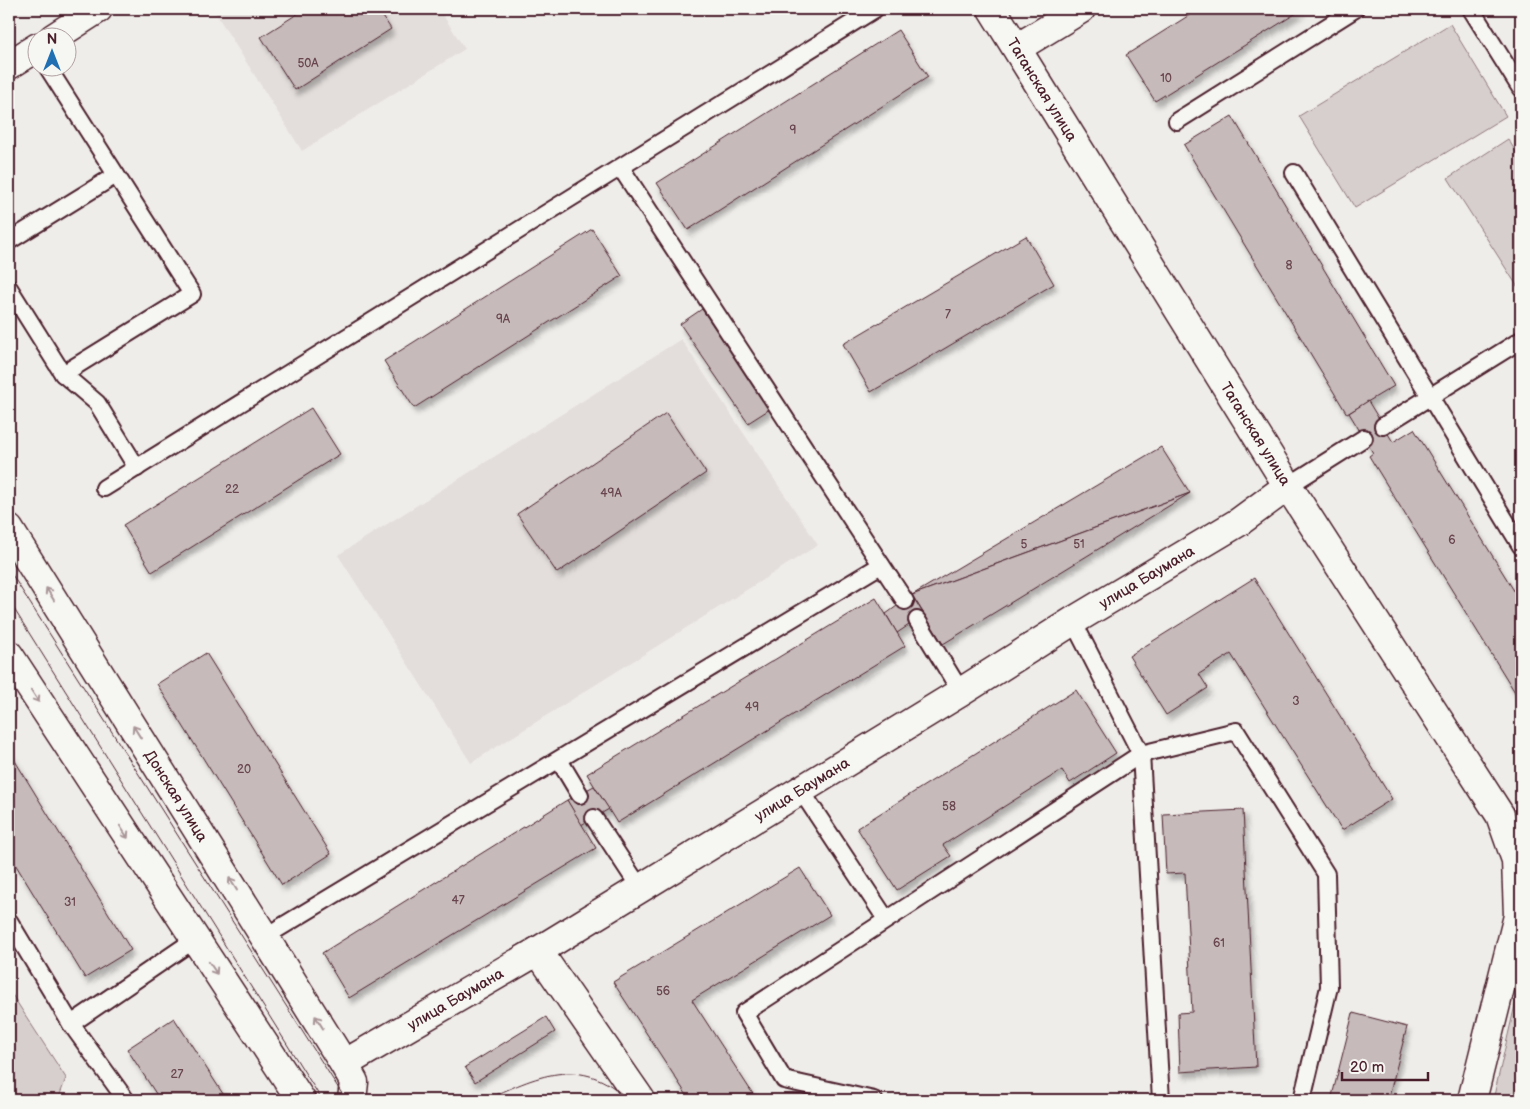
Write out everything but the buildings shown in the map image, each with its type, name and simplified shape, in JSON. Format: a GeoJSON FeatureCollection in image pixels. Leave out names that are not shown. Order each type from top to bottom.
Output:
{"type":"FeatureCollection","features":[{"type":"Feature","properties":{"kind":"street"},"geometry":{"type":"LineString","coordinates":[[72,28],[98,9]]}},
{"type":"Feature","properties":{"kind":"street","name":"Таганская улица"},"geometry":{"type":"LineString","coordinates":[[992,9],[1288,486],[1500,816],[1519,858],[1518,916],[1472,1100]]}},
{"type":"Feature","properties":{"kind":"street"},"geometry":{"type":"LineString","coordinates":[[1017,48],[1082,9]]}},
{"type":"Feature","properties":{"kind":"street"},"geometry":{"type":"LineString","coordinates":[[9,65],[28,56]]}},
{"type":"Feature","properties":{"kind":"street","name":"улица Баумана"},"geometry":{"type":"LineString","coordinates":[[344,1064],[538,951],[961,692],[1073,621],[1239,522],[1288,486]]}},
{"type":"Feature","properties":{"kind":"street","name":"Донская улица"},"geometry":{"type":"LineString","coordinates":[[9,529],[266,936],[344,1064]]}},
{"type":"Feature","properties":{"kind":"street"},"geometry":{"type":"LineString","coordinates":[[9,655],[194,940],[301,1100]]}},
{"type":"Feature","properties":{"kind":"street"},"geometry":{"type":"LineString","coordinates":[[538,951],[640,1100]]}},
{"type":"Feature","properties":{"kind":"street"},"geometry":{"type":"LineString","coordinates":[[344,1064],[354,1082],[352,1100]]}},
{"type":"Feature","properties":{"kind":"lane"},"geometry":{"type":"LineString","coordinates":[[104,488],[875,9]]}},
{"type":"Feature","properties":{"kind":"lane"},"geometry":{"type":"LineString","coordinates":[[1177,121],[1354,9]]}},
{"type":"Feature","properties":{"kind":"lane"},"geometry":{"type":"LineString","coordinates":[[1471,9],[1521,89]]}},
{"type":"Feature","properties":{"kind":"lane"},"geometry":{"type":"LineString","coordinates":[[59,78],[116,175],[192,294],[63,374]]}},
{"type":"Feature","properties":{"kind":"lane"},"geometry":{"type":"LineString","coordinates":[[621,168],[905,601]]}},
{"type":"Feature","properties":{"kind":"lane"},"geometry":{"type":"LineString","coordinates":[[1294,174],[1521,546]]}},
{"type":"Feature","properties":{"kind":"lane"},"geometry":{"type":"LineString","coordinates":[[9,241],[116,175]]}},
{"type":"Feature","properties":{"kind":"lane"},"geometry":{"type":"LineString","coordinates":[[9,288],[63,374],[97,403],[137,468]]}},
{"type":"Feature","properties":{"kind":"lane"},"geometry":{"type":"LineString","coordinates":[[1383,426],[1521,341]]}},
{"type":"Feature","properties":{"kind":"lane"},"geometry":{"type":"LineString","coordinates":[[1288,486],[1364,438]]}},
{"type":"Feature","properties":{"kind":"lane"},"geometry":{"type":"LineString","coordinates":[[266,936],[881,566]]}},
{"type":"Feature","properties":{"kind":"lane"},"geometry":{"type":"LineString","coordinates":[[916,620],[961,692]]}},
{"type":"Feature","properties":{"kind":"lane"},"geometry":{"type":"LineString","coordinates":[[1073,621],[1141,754],[1161,1100]]}},
{"type":"Feature","properties":{"kind":"lane"},"geometry":{"type":"LineString","coordinates":[[874,1100],[784,1080],[744,1013],[1141,754],[1236,730],[1326,874],[1328,987],[1302,1100]]}},
{"type":"Feature","properties":{"kind":"lane"},"geometry":{"type":"LineString","coordinates":[[559,760],[580,795]]}},
{"type":"Feature","properties":{"kind":"lane"},"geometry":{"type":"LineString","coordinates":[[800,789],[886,919]]}},
{"type":"Feature","properties":{"kind":"lane"},"geometry":{"type":"LineString","coordinates":[[594,818],[640,888]]}},
{"type":"Feature","properties":{"kind":"lane"},"geometry":{"type":"LineString","coordinates":[[9,921],[71,1024],[126,1100]]}},
{"type":"Feature","properties":{"kind":"lane"},"geometry":{"type":"LineString","coordinates":[[71,1024],[194,940]]}},
{"type":"Feature","properties":{"kind":"shaded area"},"geometry":{"type":"Polygon","coordinates":[[[213,9],[439,9],[465,49],[302,151],[213,9]]]}},
{"type":"Feature","properties":{"kind":"shaded area"},"geometry":{"type":"Polygon","coordinates":[[[1450,24],[1506,116],[1355,208],[1299,116],[1450,24]]]}},
{"type":"Feature","properties":{"kind":"shaded area"},"geometry":{"type":"Polygon","coordinates":[[[1508,139],[1521,160],[1521,292],[1448,178],[1508,139]]]}},
{"type":"Feature","properties":{"kind":"shaded area"},"geometry":{"type":"Polygon","coordinates":[[[681,339],[818,545],[471,763],[338,555],[681,339]]]}},
{"type":"Feature","properties":{"kind":"shaded area"},"geometry":{"type":"Polygon","coordinates":[[[1521,979],[1521,1100],[1493,1100],[1521,979]]]}},
{"type":"Feature","properties":{"kind":"shaded area"},"geometry":{"type":"Polygon","coordinates":[[[9,990],[66,1078],[58,1100],[9,1100],[9,990]]]}},
{"type":"Feature","properties":{"kind":"tram line"},"geometry":{"type":"LineString","coordinates":[[9,570],[346,1100]]}},
{"type":"Feature","properties":{"kind":"tram line"},"geometry":{"type":"LineString","coordinates":[[9,601],[322,1100]]}},
{"type":"Feature","properties":{"kind":"tram line"},"geometry":{"type":"LineString","coordinates":[[485,1100],[540,1078],[576,1073],[593,1077],[611,1086],[628,1100]]}}]}
